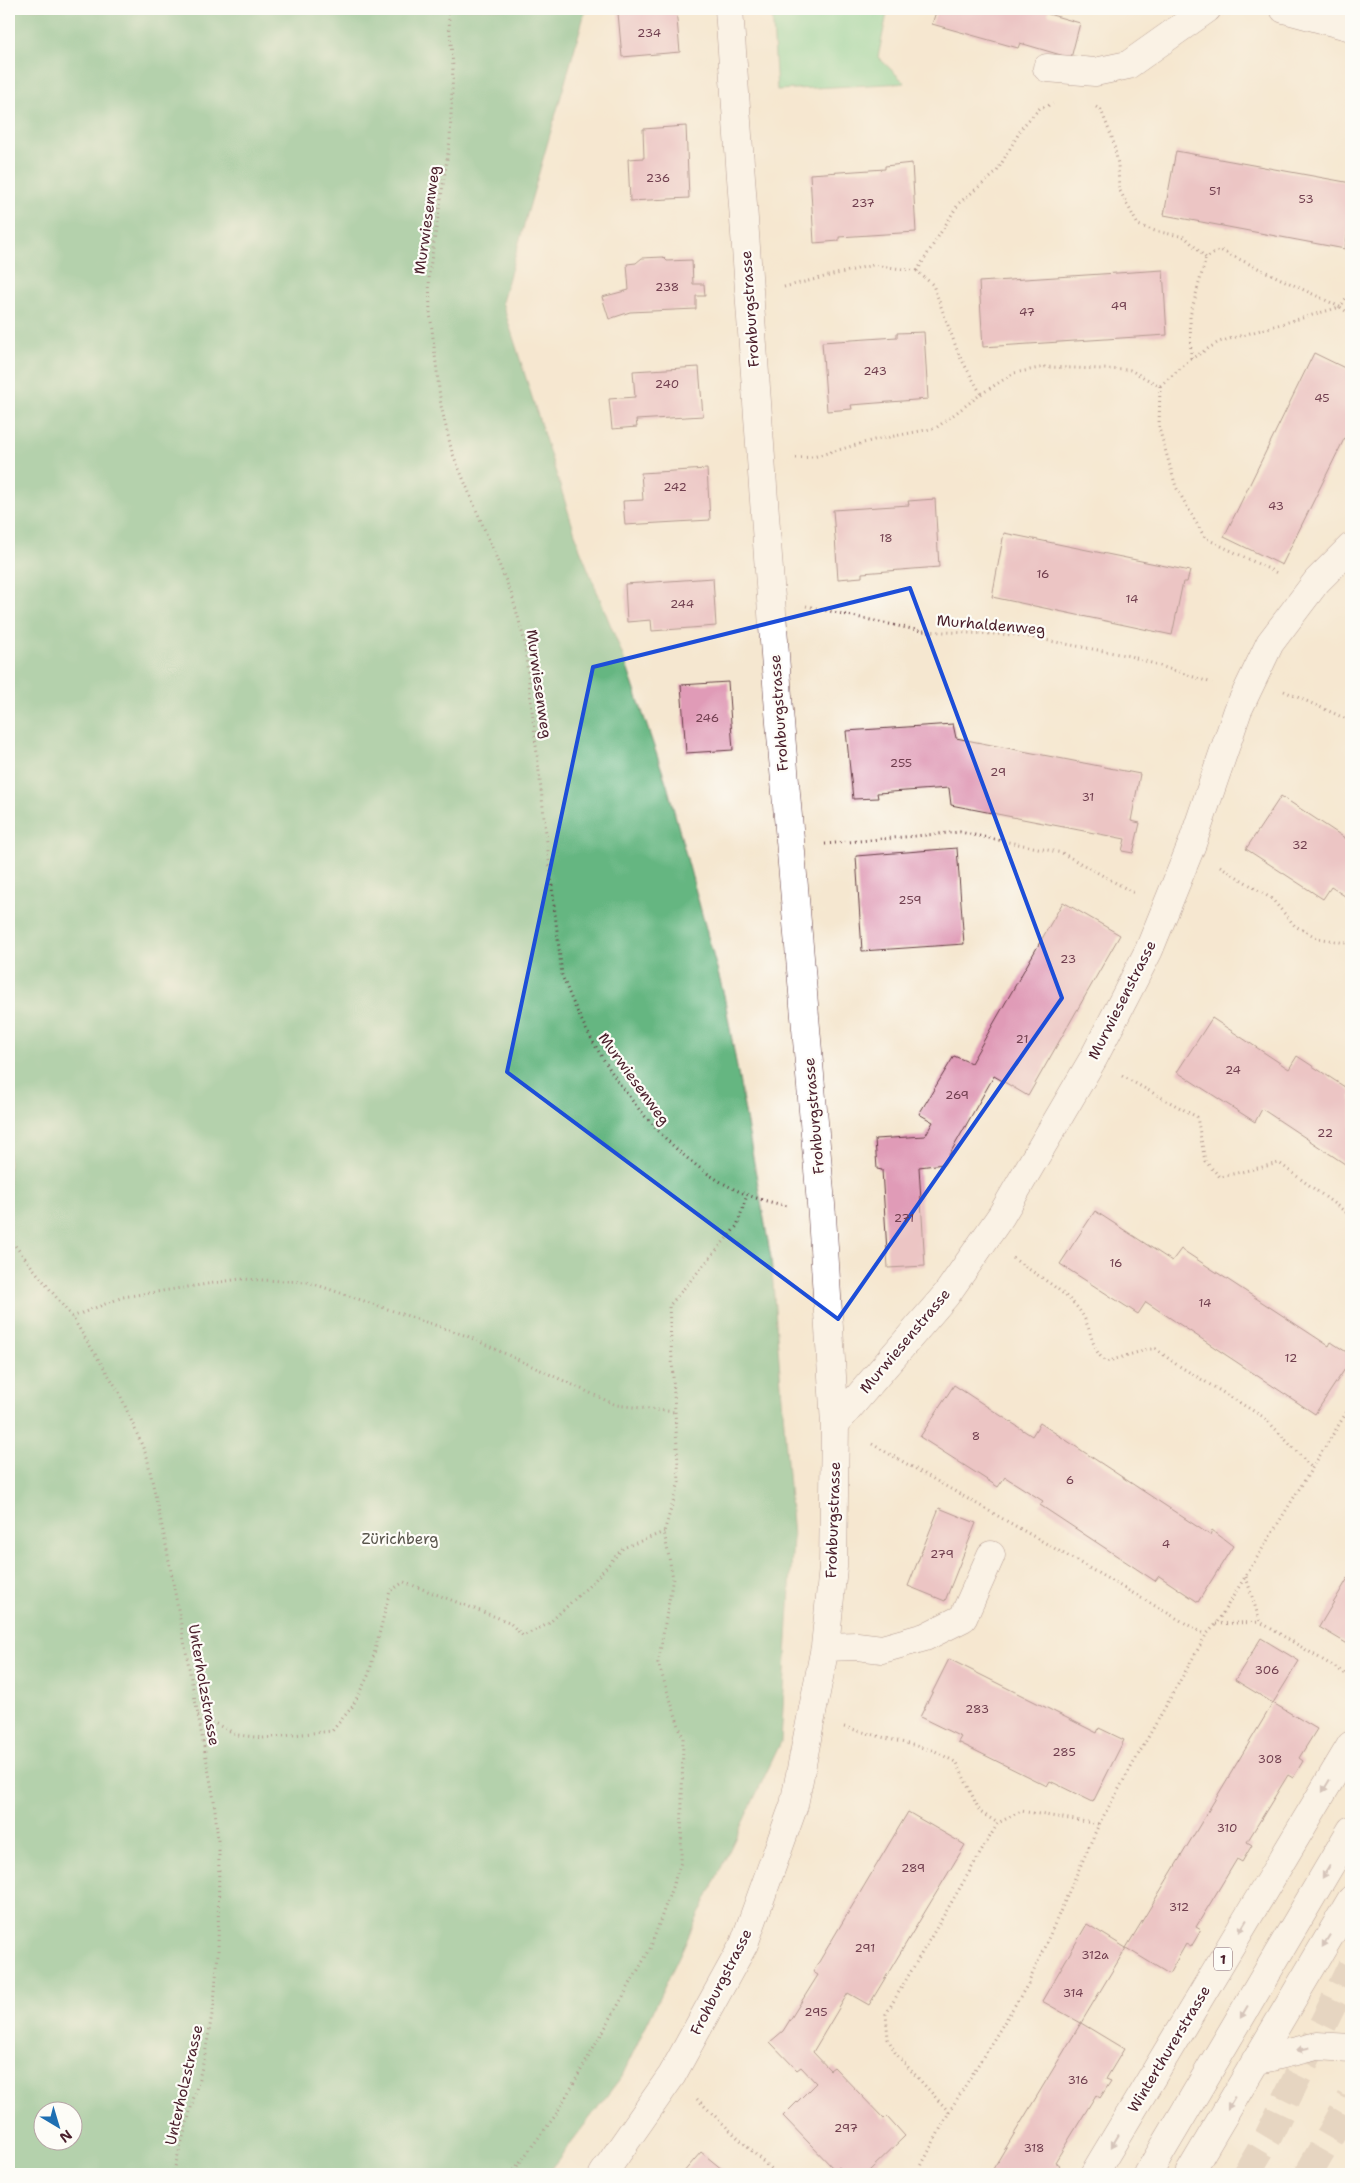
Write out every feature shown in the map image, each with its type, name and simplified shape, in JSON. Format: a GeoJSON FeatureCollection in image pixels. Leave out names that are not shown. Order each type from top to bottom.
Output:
{"type":"FeatureCollection","features":[{"type":"Feature","properties":{"kind":"main road","name":"Frohburgstrasse"},"geometry":{"type":"LineString","coordinates":[[603,2174],[672,2075],[744,1944],[794,1806],[825,1647],[833,1567],[835,1424],[822,1216],[779,711],[729,9]]}},
{"type":"Feature","properties":{"kind":"main road"},"geometry":{"type":"LineString","coordinates":[[1047,68],[1094,72],[1128,64],[1207,9]]}},
{"type":"Feature","properties":{"kind":"main road"},"geometry":{"type":"LineString","coordinates":[[1284,9],[1351,27]]}},
{"type":"Feature","properties":{"kind":"main road","name":"Murwiesenstrasse"},"geometry":{"type":"LineString","coordinates":[[835,1424],[946,1295],[1010,1199],[1093,1059],[1149,950],[1192,844],[1238,710],[1270,643],[1317,581],[1351,548]]}},
{"type":"Feature","properties":{"kind":"main road"},"geometry":{"type":"LineString","coordinates":[[825,1647],[857,1646],[882,1649],[925,1637],[963,1618],[991,1556]]}},
{"type":"Feature","properties":{"kind":"main road","name":"Winterthurerstrasse"},"geometry":{"type":"LineString","coordinates":[[1094,2174],[1351,1745]]}},
{"type":"Feature","properties":{"kind":"main road"},"geometry":{"type":"LineString","coordinates":[[1148,2174],[1351,1830]]}},
{"type":"Feature","properties":{"kind":"main road"},"geometry":{"type":"LineString","coordinates":[[1189,2174],[1351,1900]]}},
{"type":"Feature","properties":{"kind":"main road"},"geometry":{"type":"LineString","coordinates":[[1256,2061],[1318,2046],[1351,2048]]}},
{"type":"Feature","properties":{"kind":"path","name":"Murwiesenweg"},"geometry":{"type":"LineString","coordinates":[[448,9],[453,66],[450,140],[429,274],[430,312],[441,406],[452,452],[512,595],[524,639],[562,975],[573,1006],[592,1042],[637,1107],[670,1145],[701,1169],[747,1195],[822,1216]]}},
{"type":"Feature","properties":{"kind":"path"},"geometry":{"type":"LineString","coordinates":[[917,271],[959,203],[996,173],[1023,126],[1040,108],[1059,103]]}},
{"type":"Feature","properties":{"kind":"path"},"geometry":{"type":"LineString","coordinates":[[1093,106],[1101,110],[1110,132],[1118,164],[1119,189],[1138,225],[1155,232],[1185,237],[1206,258]]}},
{"type":"Feature","properties":{"kind":"path"},"geometry":{"type":"LineString","coordinates":[[1190,359],[1190,316],[1206,258],[1220,250],[1340,306],[1351,315]]}},
{"type":"Feature","properties":{"kind":"path"},"geometry":{"type":"LineString","coordinates":[[784,287],[874,265],[917,271],[933,285],[959,355],[981,394]]}},
{"type":"Feature","properties":{"kind":"path"},"geometry":{"type":"LineString","coordinates":[[1280,574],[1205,538],[1176,487],[1158,428],[1160,386],[1190,359],[1219,342],[1340,306],[1351,291]]}},
{"type":"Feature","properties":{"kind":"path"},"geometry":{"type":"LineString","coordinates":[[796,458],[813,457],[874,440],[936,428],[981,394],[1014,373],[1045,367],[1130,370],[1160,386]]}},
{"type":"Feature","properties":{"kind":"path","name":"Murhaldenweg"},"geometry":{"type":"LineString","coordinates":[[806,606],[921,631],[1018,636],[1130,656],[1221,686]]}},
{"type":"Feature","properties":{"kind":"path"},"geometry":{"type":"LineString","coordinates":[[1277,687],[1351,721]]}},
{"type":"Feature","properties":{"kind":"path"},"geometry":{"type":"LineString","coordinates":[[820,844],[960,832],[1062,853],[1143,898]]}},
{"type":"Feature","properties":{"kind":"path"},"geometry":{"type":"LineString","coordinates":[[1214,863],[1272,899],[1295,926],[1318,938],[1351,944]]}},
{"type":"Feature","properties":{"kind":"path"},"geometry":{"type":"LineString","coordinates":[[1117,1074],[1197,1116],[1205,1161],[1220,1176],[1279,1163],[1351,1216]]}},
{"type":"Feature","properties":{"kind":"path"},"geometry":{"type":"LineString","coordinates":[[511,2174],[555,2116],[650,1949],[681,1862],[682,1738],[658,1663],[673,1578],[664,1532],[679,1482],[669,1306],[737,1226],[747,1195]]}},
{"type":"Feature","properties":{"kind":"path","name":"Unterholzstrasse"},"geometry":{"type":"LineString","coordinates":[[9,1238],[72,1317],[119,1392],[147,1457],[166,1545],[214,1800],[219,1850],[218,1953],[214,2003],[204,2060],[188,2125],[173,2174]]}},
{"type":"Feature","properties":{"kind":"path"},"geometry":{"type":"LineString","coordinates":[[1007,1253],[1080,1311],[1099,1356],[1106,1362],[1148,1349],[1156,1349],[1176,1364],[1265,1418],[1311,1467]]}},
{"type":"Feature","properties":{"kind":"path"},"geometry":{"type":"LineString","coordinates":[[72,1317],[123,1297],[240,1278],[308,1282],[467,1336],[616,1406],[675,1412]]}},
{"type":"Feature","properties":{"kind":"path"},"geometry":{"type":"LineString","coordinates":[[917,2174],[949,2112],[1028,1984],[1100,1824],[1206,1635],[1216,1624],[1246,1577],[1311,1467],[1351,1405]]}},
{"type":"Feature","properties":{"kind":"path"},"geometry":{"type":"LineString","coordinates":[[872,1444],[1206,1635]]}},
{"type":"Feature","properties":{"kind":"path"},"geometry":{"type":"LineString","coordinates":[[198,1715],[238,1735],[263,1738],[332,1731],[352,1707],[368,1674],[390,1591],[404,1582],[509,1622],[523,1636],[548,1624],[593,1582],[623,1548],[664,1532]]}},
{"type":"Feature","properties":{"kind":"path"},"geometry":{"type":"LineString","coordinates":[[1246,1577],[1260,1622]]}},
{"type":"Feature","properties":{"kind":"path"},"geometry":{"type":"LineString","coordinates":[[1216,1624],[1260,1622],[1351,1677]]}},
{"type":"Feature","properties":{"kind":"path"},"geometry":{"type":"LineString","coordinates":[[841,1727],[936,1751],[957,1764],[980,1812],[998,1823]]}},
{"type":"Feature","properties":{"kind":"path"},"geometry":{"type":"LineString","coordinates":[[949,2112],[896,2054],[888,2039],[886,2014],[998,1823],[1021,1811],[1100,1824]]}},
{"type":"Feature","properties":{"kind":"path"},"geometry":{"type":"LineString","coordinates":[[691,2093],[776,2174]]}},
{"type":"Feature","properties":{"kind":"highlighted area"},"geometry":{"type":"Polygon","coordinates":[[[910,588],[1062,998],[838,1319],[507,1072],[593,667],[910,588]]]}},
{"type":"Feature","properties":{"kind":"green space","name":"Zürichberg"},"geometry":{"type":"Polygon","coordinates":[[[9,9],[586,9],[502,302],[580,549],[625,661],[667,785],[724,995],[771,1258],[793,1537],[781,1742],[622,2076],[547,2174],[9,2174],[9,9]]]}},
{"type":"Feature","properties":{"kind":"green space"},"geometry":{"type":"Polygon","coordinates":[[[772,9],[888,9],[878,57],[905,83],[777,90],[772,9]]]}},
{"type":"Feature","properties":{"kind":"building"},"geometry":{"type":"Polygon","coordinates":[[[625,9],[676,9],[680,52],[622,57],[618,13],[626,13],[625,9]]]}},
{"type":"Feature","properties":{"kind":"building"},"geometry":{"type":"Polygon","coordinates":[[[937,9],[1049,9],[1048,14],[1080,23],[1071,58],[1020,43],[1018,48],[932,24],[937,9]]]}},
{"type":"Feature","properties":{"kind":"building"},"geometry":{"type":"Polygon","coordinates":[[[686,126],[689,198],[630,201],[628,159],[644,158],[643,129],[686,126]]]}},
{"type":"Feature","properties":{"kind":"building"},"geometry":{"type":"Polygon","coordinates":[[[1176,151],[1351,183],[1351,215],[1345,249],[1164,215],[1176,151]]]}},
{"type":"Feature","properties":{"kind":"building"},"geometry":{"type":"Polygon","coordinates":[[[912,163],[916,232],[839,237],[839,241],[814,243],[810,174],[885,169],[885,166],[912,163]]]}},
{"type":"Feature","properties":{"kind":"building"},"geometry":{"type":"Polygon","coordinates":[[[663,257],[667,261],[692,260],[693,284],[704,284],[705,296],[696,296],[696,309],[630,312],[609,319],[602,297],[629,290],[627,264],[636,263],[642,258],[663,257]]]}},
{"type":"Feature","properties":{"kind":"building"},"geometry":{"type":"Polygon","coordinates":[[[1163,270],[1167,335],[983,347],[979,282],[1163,270]]]}},
{"type":"Feature","properties":{"kind":"building"},"geometry":{"type":"Polygon","coordinates":[[[924,332],[928,399],[851,405],[852,409],[827,411],[822,342],[897,337],[897,333],[924,332]]]}},
{"type":"Feature","properties":{"kind":"building"},"geometry":{"type":"Polygon","coordinates":[[[1314,353],[1351,371],[1351,425],[1282,565],[1224,537],[1314,353]]]}},
{"type":"Feature","properties":{"kind":"building"},"geometry":{"type":"Polygon","coordinates":[[[699,367],[703,416],[636,420],[637,427],[612,429],[609,399],[635,397],[633,371],[699,367]]]}},
{"type":"Feature","properties":{"kind":"building"},"geometry":{"type":"Polygon","coordinates":[[[707,469],[710,520],[625,525],[623,501],[643,500],[641,473],[707,469]]]}},
{"type":"Feature","properties":{"kind":"building"},"geometry":{"type":"Polygon","coordinates":[[[935,499],[939,567],[862,573],[862,577],[838,579],[833,510],[909,505],[908,501],[935,499]]]}},
{"type":"Feature","properties":{"kind":"building"},"geometry":{"type":"Polygon","coordinates":[[[1004,533],[1190,571],[1187,582],[1183,582],[1172,635],[992,597],[1004,533]]]}},
{"type":"Feature","properties":{"kind":"building"},"geometry":{"type":"Polygon","coordinates":[[[713,578],[716,626],[652,631],[651,620],[627,622],[625,584],[713,578]]]}},
{"type":"Feature","properties":{"kind":"building"},"geometry":{"type":"Polygon","coordinates":[[[1351,673],[1351,688],[1346,686],[1351,673]]]}},
{"type":"Feature","properties":{"kind":"building"},"geometry":{"type":"Polygon","coordinates":[[[728,682],[733,750],[686,753],[681,685],[728,682]]]}},
{"type":"Feature","properties":{"kind":"building"},"geometry":{"type":"Polygon","coordinates":[[[953,724],[956,738],[1140,774],[1131,821],[1140,823],[1133,853],[1122,851],[1125,839],[951,805],[949,788],[877,793],[878,798],[853,799],[846,731],[953,724]]]}},
{"type":"Feature","properties":{"kind":"building"},"geometry":{"type":"Polygon","coordinates":[[[1281,796],[1351,842],[1351,900],[1331,887],[1323,899],[1246,849],[1281,796]]]}},
{"type":"Feature","properties":{"kind":"building"},"geometry":{"type":"Polygon","coordinates":[[[957,848],[964,944],[862,951],[856,856],[957,848]]]}},
{"type":"Feature","properties":{"kind":"building"},"geometry":{"type":"Polygon","coordinates":[[[1063,902],[1120,935],[1028,1096],[994,1076],[944,1164],[919,1167],[925,1266],[888,1268],[882,1170],[877,1169],[875,1139],[925,1136],[933,1122],[919,1114],[954,1056],[971,1063],[1063,902]]]}},
{"type":"Feature","properties":{"kind":"building"},"geometry":{"type":"Polygon","coordinates":[[[1212,1018],[1289,1069],[1297,1056],[1351,1091],[1351,1168],[1262,1109],[1255,1122],[1177,1072],[1212,1018]]]}},
{"type":"Feature","properties":{"kind":"building"},"geometry":{"type":"Polygon","coordinates":[[[1095,1211],[1172,1261],[1181,1249],[1329,1346],[1331,1342],[1351,1355],[1351,1360],[1315,1414],[1146,1302],[1138,1314],[1060,1264],[1095,1211]]]}},
{"type":"Feature","properties":{"kind":"building"},"geometry":{"type":"Polygon","coordinates":[[[954,1385],[1032,1436],[1040,1423],[1210,1535],[1212,1530],[1233,1546],[1198,1602],[1159,1576],[1155,1581],[1040,1505],[1043,1501],[1005,1477],[998,1487],[920,1437],[954,1385]]]}},
{"type":"Feature","properties":{"kind":"building"},"geometry":{"type":"Polygon","coordinates":[[[939,1508],[976,1523],[945,1601],[908,1586],[939,1508]]]}},
{"type":"Feature","properties":{"kind":"building"},"geometry":{"type":"Polygon","coordinates":[[[1351,1573],[1351,1646],[1319,1627],[1351,1573]]]}},
{"type":"Feature","properties":{"kind":"building"},"geometry":{"type":"Polygon","coordinates":[[[1261,1638],[1299,1661],[1273,1703],[1235,1680],[1261,1638]]]}},
{"type":"Feature","properties":{"kind":"building"},"geometry":{"type":"Polygon","coordinates":[[[949,1659],[1097,1733],[1099,1728],[1124,1740],[1093,1802],[1050,1781],[1047,1786],[958,1742],[961,1737],[920,1717],[949,1659]]]}},
{"type":"Feature","properties":{"kind":"building"},"geometry":{"type":"Polygon","coordinates":[[[1273,1703],[1317,1729],[1299,1758],[1303,1761],[1293,1778],[1288,1775],[1247,1842],[1252,1845],[1242,1862],[1237,1859],[1196,1927],[1201,1930],[1191,1947],[1186,1944],[1169,1974],[1126,1948],[1273,1703]]]}},
{"type":"Feature","properties":{"kind":"building"},"geometry":{"type":"Polygon","coordinates":[[[908,1812],[965,1845],[869,2005],[848,1993],[813,2052],[830,2070],[834,2067],[884,2119],[887,2116],[905,2136],[866,2174],[846,2174],[839,2167],[835,2170],[783,2116],[816,2083],[801,2067],[797,2070],[770,2042],[783,2031],[818,1975],[813,1972],[908,1812]]]}},
{"type":"Feature","properties":{"kind":"building"},"geometry":{"type":"Polygon","coordinates":[[[1087,1924],[1126,1948],[1081,2023],[1042,2001],[1087,1924]]]}},
{"type":"Feature","properties":{"kind":"building"},"geometry":{"type":"Polygon","coordinates":[[[1081,2023],[1124,2049],[1106,2079],[1111,2081],[1100,2098],[1096,2095],[1055,2162],[1060,2165],[1054,2174],[990,2174],[1081,2023]]]}},
{"type":"Feature","properties":{"kind":"building"},"geometry":{"type":"Polygon","coordinates":[[[701,2152],[728,2174],[682,2174],[701,2152]]]}},
{"type":"Feature","properties":{"kind":"tunnel"},"geometry":{"type":"LineString","coordinates":[[1246,2174],[1268,2137],[1351,1967]]}},
{"type":"Feature","properties":{"kind":"tunnel"},"geometry":{"type":"LineString","coordinates":[[1308,2174],[1351,2099]]}}]}
